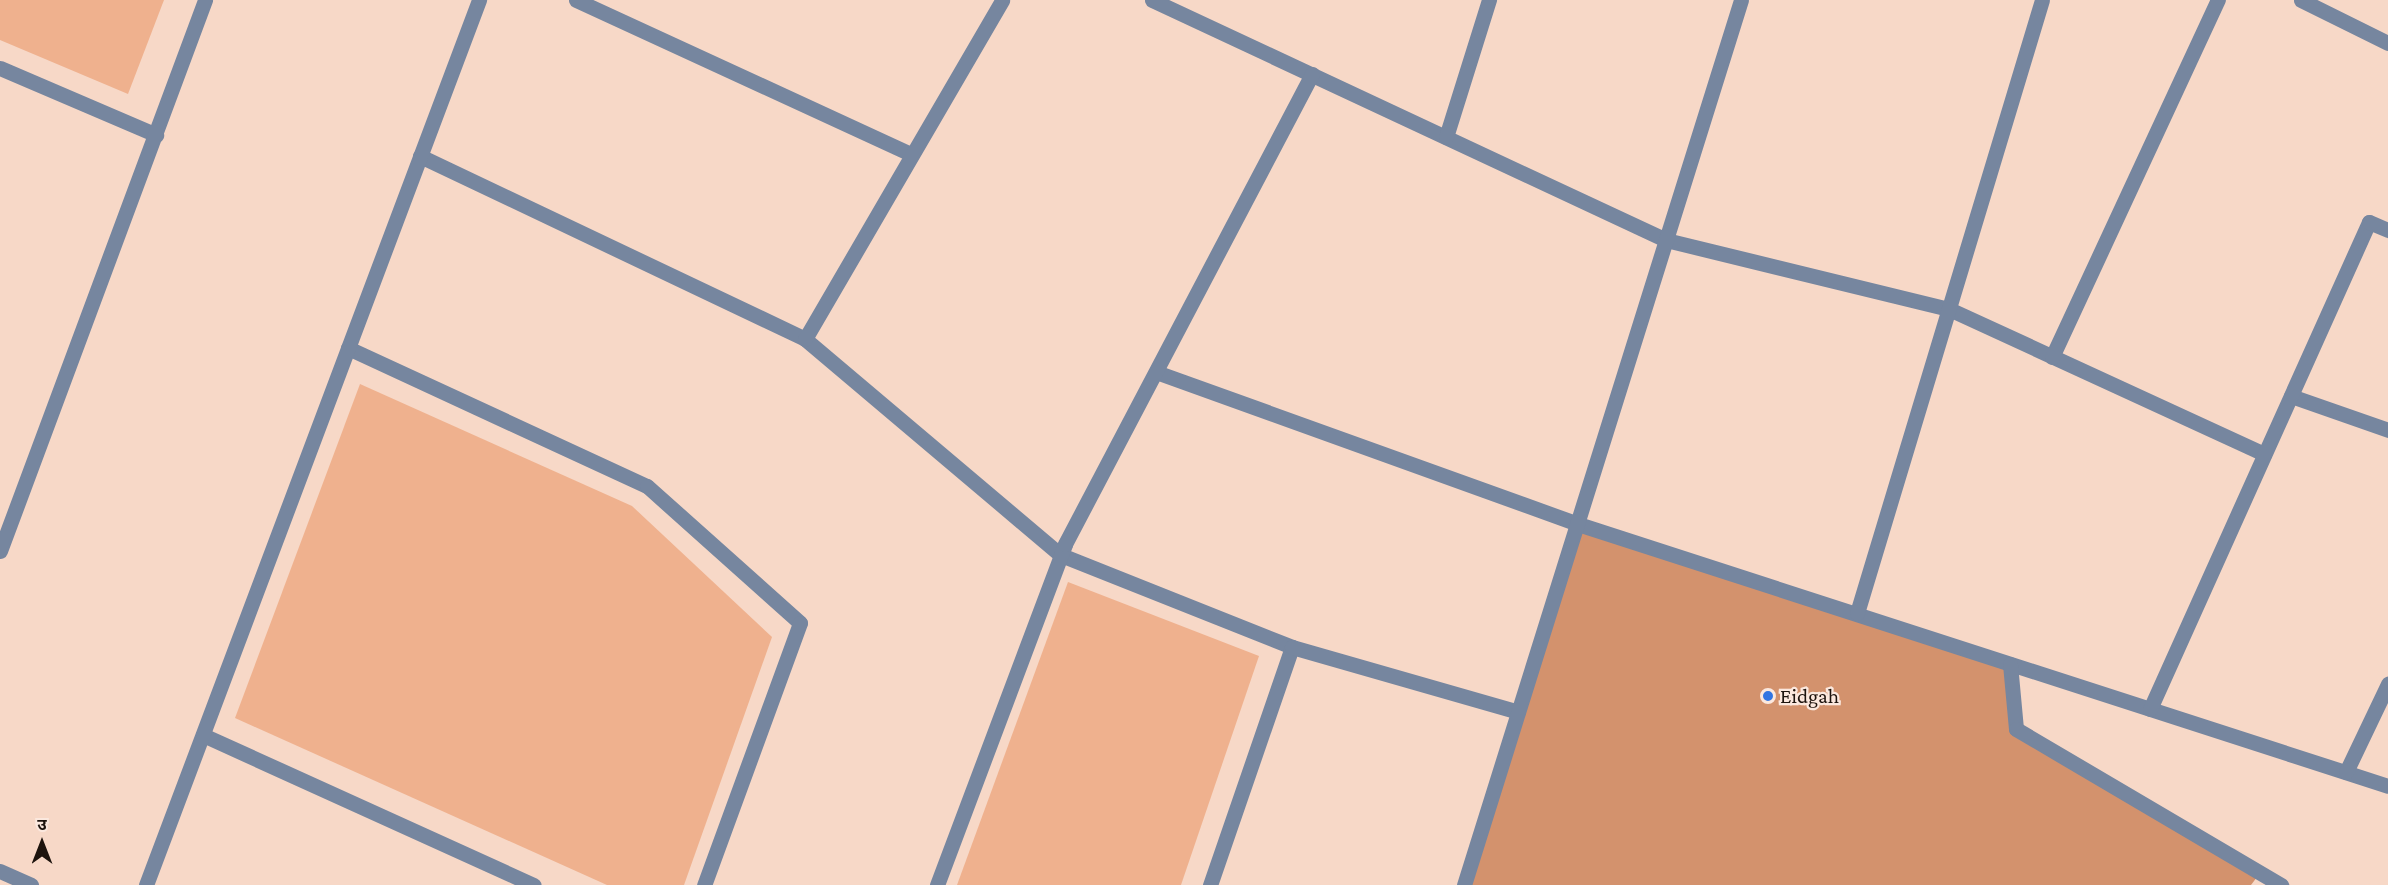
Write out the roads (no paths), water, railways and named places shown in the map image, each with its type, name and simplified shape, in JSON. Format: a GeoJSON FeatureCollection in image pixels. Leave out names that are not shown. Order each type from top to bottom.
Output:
{"type":"FeatureCollection","features":[{"type":"Feature","properties":{"kind":"street"},"geometry":{"type":"LineString","coordinates":[[0,551],[205,0]]}},
{"type":"Feature","properties":{"kind":"street"},"geometry":{"type":"LineString","coordinates":[[146,885],[479,0]]}},
{"type":"Feature","properties":{"kind":"street"},"geometry":{"type":"LineString","coordinates":[[576,0],[911,154]]}},
{"type":"Feature","properties":{"kind":"street"},"geometry":{"type":"LineString","coordinates":[[805,339],[1002,0]]}},
{"type":"Feature","properties":{"kind":"street"},"geometry":{"type":"LineString","coordinates":[[1152,0],[1666,240],[1949,309],[2264,454]]}},
{"type":"Feature","properties":{"kind":"street"},"geometry":{"type":"LineString","coordinates":[[1446,137],[1489,0]]}},
{"type":"Feature","properties":{"kind":"street"},"geometry":{"type":"LineString","coordinates":[[1464,885],[1741,0]]}},
{"type":"Feature","properties":{"kind":"street"},"geometry":{"type":"LineString","coordinates":[[1857,613],[2042,0]]}},
{"type":"Feature","properties":{"kind":"street"},"geometry":{"type":"LineString","coordinates":[[2052,357],[2218,0]]}},
{"type":"Feature","properties":{"kind":"street"},"geometry":{"type":"LineString","coordinates":[[2301,0],[2388,43]]}},
{"type":"Feature","properties":{"kind":"street"},"geometry":{"type":"LineString","coordinates":[[0,68],[156,135]]}},
{"type":"Feature","properties":{"kind":"street"},"geometry":{"type":"LineString","coordinates":[[937,885],[1061,555],[1312,74]]}},
{"type":"Feature","properties":{"kind":"street"},"geometry":{"type":"LineString","coordinates":[[420,156],[805,339],[1061,555],[1292,647],[1518,712]]}},
{"type":"Feature","properties":{"kind":"street"},"geometry":{"type":"LineString","coordinates":[[2150,709],[2369,222],[2388,230]]}},
{"type":"Feature","properties":{"kind":"street"},"geometry":{"type":"LineString","coordinates":[[348,348],[647,486],[800,623],[704,885]]}},
{"type":"Feature","properties":{"kind":"street"},"geometry":{"type":"LineString","coordinates":[[1156,372],[1578,524],[2388,786]]}},
{"type":"Feature","properties":{"kind":"street"},"geometry":{"type":"LineString","coordinates":[[2291,396],[2388,430]]}},
{"type":"Feature","properties":{"kind":"street"},"geometry":{"type":"LineString","coordinates":[[1210,885],[1292,647]]}},
{"type":"Feature","properties":{"kind":"street"},"geometry":{"type":"LineString","coordinates":[[2010,663],[2016,729],[2282,885]]}},
{"type":"Feature","properties":{"kind":"street"},"geometry":{"type":"LineString","coordinates":[[2346,772],[2388,684]]}},
{"type":"Feature","properties":{"kind":"street"},"geometry":{"type":"LineString","coordinates":[[203,735],[534,885]]}},
{"type":"Feature","properties":{"kind":"street"},"geometry":{"type":"LineString","coordinates":[[0,872],[31,885]]}},
{"type":"Feature","properties":{"kind":"place","name":"Eidgah"},"geometry":{"type":"Point","coordinates":[1768,696]}}]}
